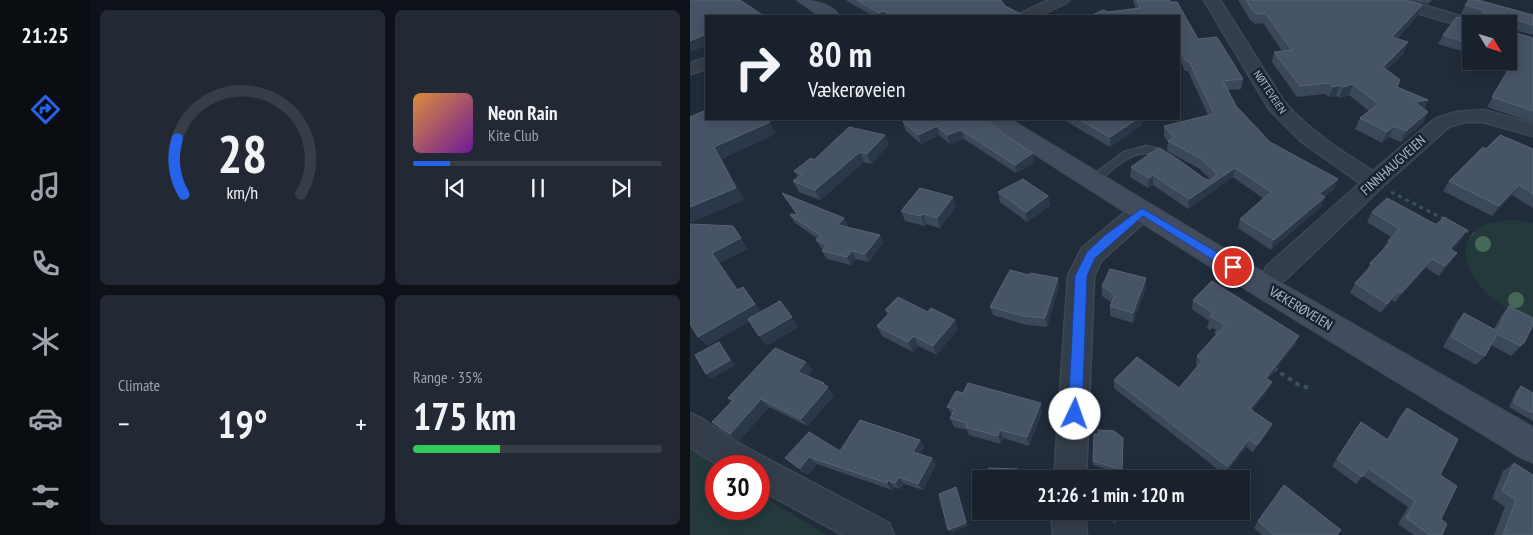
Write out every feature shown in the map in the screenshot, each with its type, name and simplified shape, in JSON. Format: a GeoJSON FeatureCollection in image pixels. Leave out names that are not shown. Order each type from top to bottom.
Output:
{"type":"FeatureCollection","features":[{"type":"Feature","properties":{"kind":"main road"},"geometry":{"type":"LineString","coordinates":[[805,0],[826,15]]}},
{"type":"Feature","properties":{"kind":"main road","name":"VÆKERØVEIEN"},"geometry":{"type":"LineString","coordinates":[[997,120],[1263,286],[1533,446]]}},
{"type":"Feature","properties":{"kind":"street"},"geometry":{"type":"LineString","coordinates":[[1027,12],[1062,0]]}},
{"type":"Feature","properties":{"kind":"street","name":"NØTTEVEIEN"},"geometry":{"type":"LineString","coordinates":[[1212,0],[1276,105],[1286,117],[1315,143],[1374,182]]}},
{"type":"Feature","properties":{"kind":"street"},"geometry":{"type":"LineString","coordinates":[[1389,0],[1462,21]]}},
{"type":"Feature","properties":{"kind":"street"},"geometry":{"type":"LineString","coordinates":[[690,69],[705,63]]}},
{"type":"Feature","properties":{"kind":"street","name":"FINNHAUGVEIEN"},"geometry":{"type":"LineString","coordinates":[[1276,273],[1434,128],[1451,118],[1484,116],[1533,130]]}},
{"type":"Feature","properties":{"kind":"street"},"geometry":{"type":"LineString","coordinates":[[1071,470],[1081,276],[1091,255],[1142,211]]}},
{"type":"Feature","properties":{"kind":"street"},"geometry":{"type":"LineString","coordinates":[[690,428],[729,455]]}},
{"type":"Feature","properties":{"kind":"street"},"geometry":{"type":"LineString","coordinates":[[770,477],[877,535]]}},
{"type":"Feature","properties":{"kind":"street"},"geometry":{"type":"LineString","coordinates":[[1069,520],[1070,535]]}},
{"type":"Feature","properties":{"kind":"lane"},"geometry":{"type":"LineString","coordinates":[[1092,180],[1129,152],[1139,149],[1159,151],[1175,162]]}},
{"type":"Feature","properties":{"kind":"path"},"geometry":{"type":"LineString","coordinates":[[1374,182],[1448,221]]}},
{"type":"Feature","properties":{"kind":"path"},"geometry":{"type":"LineString","coordinates":[[1464,230],[1473,234]]}},
{"type":"Feature","properties":{"kind":"path"},"geometry":{"type":"LineString","coordinates":[[1208,326],[1224,337]]}},
{"type":"Feature","properties":{"kind":"path"},"geometry":{"type":"LineString","coordinates":[[1266,364],[1299,385],[1309,388]]}},
{"type":"Feature","properties":{"kind":"green space"},"geometry":{"type":"Polygon","coordinates":[[[1513,220],[1533,223],[1533,322],[1503,306],[1487,294],[1475,280],[1467,263],[1466,245],[1476,230],[1499,221],[1513,220]]]}},
{"type":"Feature","properties":{"kind":"green space"},"geometry":{"type":"Polygon","coordinates":[[[690,445],[705,458],[705,520],[770,520],[770,501],[827,535],[690,535],[690,445]]]}},
{"type":"Feature","properties":{"kind":"building"},"geometry":{"type":"Polygon","coordinates":[[[690,0],[740,0],[762,15],[705,15],[705,34],[690,41],[690,0]]]}},
{"type":"Feature","properties":{"kind":"building"},"geometry":{"type":"Polygon","coordinates":[[[857,0],[1001,0],[1005,6],[1023,15],[892,15],[884,11],[879,13],[857,0]]]}},
{"type":"Feature","properties":{"kind":"building"},"geometry":{"type":"Polygon","coordinates":[[[1137,0],[1169,0],[1177,2],[1198,39],[1217,37],[1243,79],[1223,81],[1236,106],[1270,142],[1338,179],[1319,194],[1325,197],[1274,240],[1240,219],[1271,192],[1235,168],[1189,199],[1153,175],[1149,178],[1131,167],[1158,148],[1179,160],[1205,179],[1211,180],[1217,174],[1202,159],[1168,141],[1174,138],[1164,126],[1214,114],[1189,61],[1186,61],[1180,49],[1180,15],[1092,15],[1103,10],[1108,12],[1140,8],[1137,0]]]}},
{"type":"Feature","properties":{"kind":"building"},"geometry":{"type":"Polygon","coordinates":[[[1246,0],[1405,0],[1422,5],[1392,37],[1408,42],[1383,67],[1400,80],[1397,87],[1428,100],[1415,102],[1428,112],[1406,131],[1394,126],[1387,132],[1360,118],[1378,104],[1353,84],[1343,87],[1340,85],[1333,87],[1329,83],[1300,86],[1274,52],[1292,50],[1265,13],[1257,14],[1246,0]]]}},
{"type":"Feature","properties":{"kind":"building"},"geometry":{"type":"Polygon","coordinates":[[[1469,0],[1478,0],[1533,15],[1533,25],[1518,20],[1518,15],[1484,15],[1482,10],[1465,5],[1469,0]]]}},
{"type":"Feature","properties":{"kind":"building"},"geometry":{"type":"Polygon","coordinates":[[[1457,17],[1462,18],[1462,41],[1443,35],[1457,17]]]}},
{"type":"Feature","properties":{"kind":"building"},"geometry":{"type":"Polygon","coordinates":[[[1518,34],[1533,38],[1533,111],[1492,97],[1508,70],[1518,70],[1518,34]]]}},
{"type":"Feature","properties":{"kind":"building"},"geometry":{"type":"Polygon","coordinates":[[[705,110],[705,120],[767,120],[770,122],[714,147],[736,188],[690,207],[690,117],[705,110]]]}},
{"type":"Feature","properties":{"kind":"building"},"geometry":{"type":"Polygon","coordinates":[[[907,120],[985,120],[1033,153],[1015,165],[961,130],[947,135],[937,126],[918,135],[903,122],[907,120]]]}},
{"type":"Feature","properties":{"kind":"building"},"geometry":{"type":"Polygon","coordinates":[[[1080,120],[1136,120],[1110,137],[1080,120]]]}},
{"type":"Feature","properties":{"kind":"building"},"geometry":{"type":"Polygon","coordinates":[[[849,127],[885,135],[867,154],[860,152],[815,190],[793,181],[802,174],[794,171],[811,158],[814,160],[849,127]]]}},
{"type":"Feature","properties":{"kind":"building"},"geometry":{"type":"Polygon","coordinates":[[[1500,135],[1533,149],[1533,194],[1519,185],[1499,206],[1449,181],[1483,147],[1486,149],[1500,135]]]}},
{"type":"Feature","properties":{"kind":"building"},"geometry":{"type":"Polygon","coordinates":[[[1023,179],[1048,196],[1026,212],[998,192],[1023,179]]]}},
{"type":"Feature","properties":{"kind":"building"},"geometry":{"type":"Polygon","coordinates":[[[920,188],[953,197],[937,218],[901,211],[920,188]]]}},
{"type":"Feature","properties":{"kind":"building"},"geometry":{"type":"Polygon","coordinates":[[[782,193],[844,218],[838,225],[880,235],[865,254],[852,251],[847,257],[822,251],[827,245],[816,240],[821,236],[790,215],[798,215],[782,193]]]}},
{"type":"Feature","properties":{"kind":"building"},"geometry":{"type":"Polygon","coordinates":[[[1387,198],[1435,224],[1444,217],[1467,230],[1450,249],[1457,253],[1445,266],[1432,259],[1401,293],[1398,291],[1387,304],[1355,283],[1373,264],[1370,263],[1391,242],[1388,241],[1399,229],[1372,212],[1387,198]]]}},
{"type":"Feature","properties":{"kind":"building"},"geometry":{"type":"Polygon","coordinates":[[[690,224],[733,226],[741,238],[712,253],[737,290],[743,287],[755,304],[698,337],[690,324],[690,224]]]}},
{"type":"Feature","properties":{"kind":"building"},"geometry":{"type":"Polygon","coordinates":[[[1110,269],[1146,278],[1133,313],[1110,306],[1115,295],[1102,286],[1110,269]]]}},
{"type":"Feature","properties":{"kind":"building"},"geometry":{"type":"Polygon","coordinates":[[[1010,270],[1029,275],[1030,273],[1058,278],[1045,318],[1024,316],[990,307],[1010,270]]]}},
{"type":"Feature","properties":{"kind":"building"},"geometry":{"type":"Polygon","coordinates":[[[1212,281],[1299,336],[1266,378],[1272,382],[1250,409],[1272,424],[1257,445],[1249,439],[1228,467],[1114,380],[1137,357],[1179,388],[1203,360],[1197,356],[1225,325],[1210,316],[1213,313],[1193,300],[1212,281]]]}},
{"type":"Feature","properties":{"kind":"building"},"geometry":{"type":"Polygon","coordinates":[[[898,297],[928,312],[931,308],[955,320],[933,346],[914,336],[908,342],[877,326],[890,312],[885,310],[898,297]]]}},
{"type":"Feature","properties":{"kind":"building"},"geometry":{"type":"Polygon","coordinates":[[[780,301],[792,317],[759,336],[748,319],[780,301]]]}},
{"type":"Feature","properties":{"kind":"building"},"geometry":{"type":"Polygon","coordinates":[[[1509,306],[1533,318],[1533,325],[1521,346],[1497,334],[1485,356],[1451,337],[1464,313],[1497,331],[1509,306]]]}},
{"type":"Feature","properties":{"kind":"building"},"geometry":{"type":"Polygon","coordinates":[[[719,342],[730,360],[706,374],[695,355],[719,342]]]}},
{"type":"Feature","properties":{"kind":"building"},"geometry":{"type":"Polygon","coordinates":[[[775,348],[806,362],[798,372],[824,383],[828,387],[801,419],[761,399],[730,434],[712,422],[733,400],[728,398],[775,348]]]}},
{"type":"Feature","properties":{"kind":"building"},"geometry":{"type":"Polygon","coordinates":[[[968,383],[1041,403],[1027,437],[1000,430],[998,436],[966,427],[967,423],[950,418],[955,409],[947,407],[956,391],[963,393],[968,383]]]}},
{"type":"Feature","properties":{"kind":"building"},"geometry":{"type":"Polygon","coordinates":[[[1521,386],[1533,393],[1533,413],[1514,403],[1521,386]]]}},
{"type":"Feature","properties":{"kind":"building"},"geometry":{"type":"Polygon","coordinates":[[[1407,408],[1458,439],[1440,475],[1457,486],[1441,519],[1447,524],[1442,535],[1430,535],[1406,518],[1415,501],[1368,468],[1362,477],[1337,459],[1361,422],[1388,440],[1407,408]]]}},
{"type":"Feature","properties":{"kind":"building"},"geometry":{"type":"Polygon","coordinates":[[[860,420],[920,440],[913,452],[932,458],[918,484],[899,477],[895,483],[888,480],[887,483],[809,457],[800,468],[785,458],[809,432],[840,451],[860,420]]]}},
{"type":"Feature","properties":{"kind":"building"},"geometry":{"type":"Polygon","coordinates":[[[1098,430],[1114,431],[1123,438],[1122,470],[1093,461],[1094,434],[1098,434],[1098,430]]]}},
{"type":"Feature","properties":{"kind":"building"},"geometry":{"type":"Polygon","coordinates":[[[1514,463],[1533,475],[1533,535],[1503,535],[1516,500],[1502,491],[1514,463]]]}},
{"type":"Feature","properties":{"kind":"building"},"geometry":{"type":"Polygon","coordinates":[[[989,468],[1018,469],[1018,470],[988,470],[989,468]]]}},
{"type":"Feature","properties":{"kind":"building"},"geometry":{"type":"Polygon","coordinates":[[[1284,485],[1341,530],[1337,535],[1274,535],[1258,521],[1284,485]]]}},
{"type":"Feature","properties":{"kind":"building"},"geometry":{"type":"Polygon","coordinates":[[[956,487],[966,523],[948,530],[939,494],[956,487]]]}},
{"type":"Feature","properties":{"kind":"route"},"geometry":{"type":"LineString","coordinates":[[1075,414],[1081,276],[1091,255],[1108,239],[1142,211],[1233,267]]}}]}
